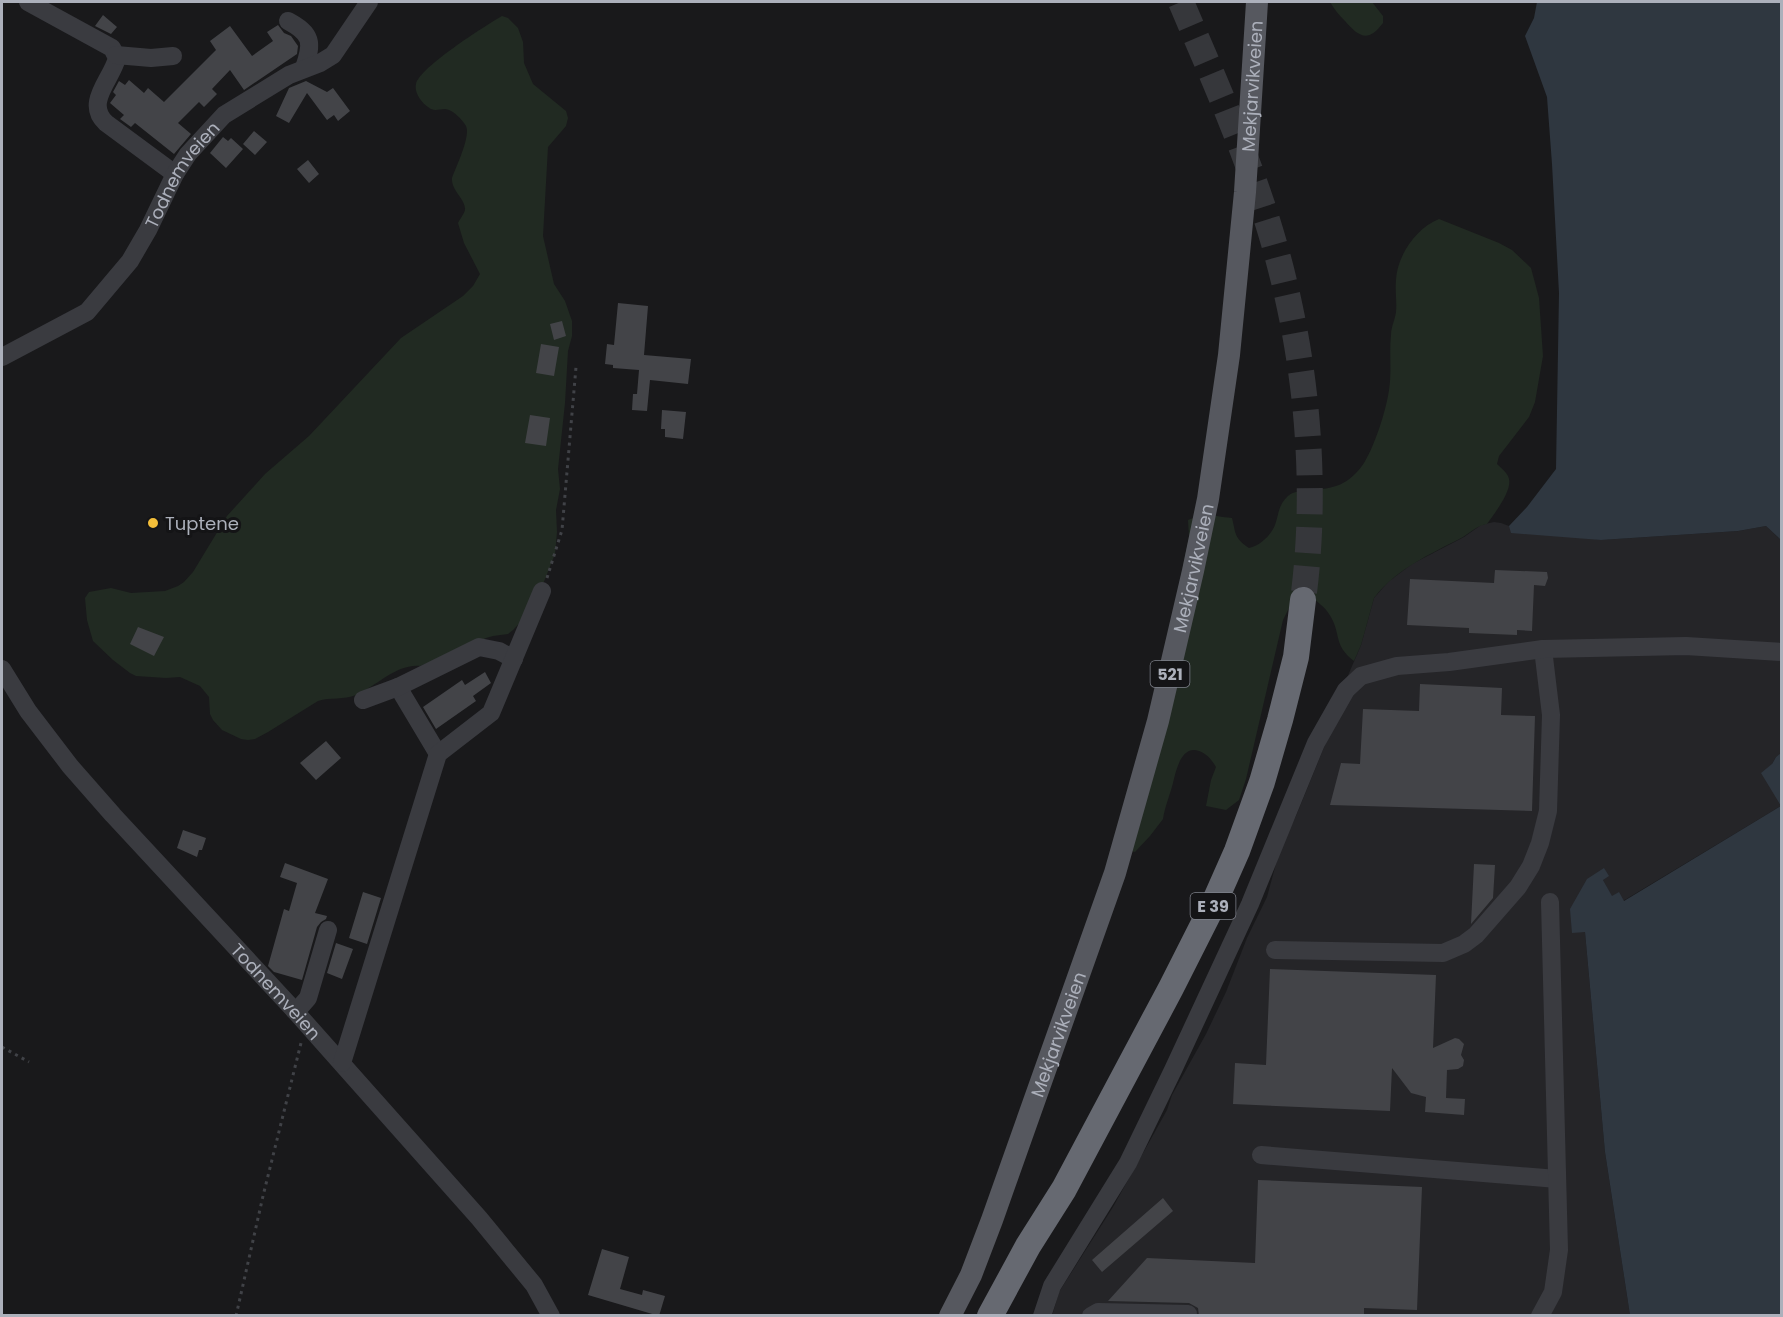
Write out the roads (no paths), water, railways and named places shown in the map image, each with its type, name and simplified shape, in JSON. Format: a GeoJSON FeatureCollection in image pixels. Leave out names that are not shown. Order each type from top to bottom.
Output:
{"type":"FeatureCollection","features":[{"type":"Feature","properties":{"kind":"highway","name":"E 39"},"geometry":{"type":"LineString","coordinates":[[990,1316],[1028,1246],[1064,1189],[1214,903],[1237,851],[1262,782],[1280,720],[1296,657],[1304,600]]}},
{"type":"Feature","properties":{"kind":"highway","name":"E 39"},"geometry":{"type":"LineString","coordinates":[[1006,1316],[1040,1250],[1064,1189]]}},
{"type":"Feature","properties":{"kind":"main road","name":"Mekjarvikveien"},"geometry":{"type":"LineString","coordinates":[[950,1316],[971,1275],[984,1242],[1115,873],[1176,648],[1208,499],[1229,355],[1245,192],[1257,2]]}},
{"type":"Feature","properties":{"kind":"street"},"geometry":{"type":"LineString","coordinates":[[28,2],[112,48],[116,55],[116,63],[99,96],[99,115],[106,123],[175,174]]}},
{"type":"Feature","properties":{"kind":"street","name":"Todnemveien"},"geometry":{"type":"LineString","coordinates":[[2,357],[87,312],[130,261],[175,174],[188,154],[224,115],[289,75],[320,63],[333,55],[369,2]]}},
{"type":"Feature","properties":{"kind":"street"},"geometry":{"type":"LineString","coordinates":[[288,21],[302,29],[309,43],[304,68]]}},
{"type":"Feature","properties":{"kind":"street"},"geometry":{"type":"LineString","coordinates":[[116,55],[151,58],[173,56]]}},
{"type":"Feature","properties":{"kind":"street"},"geometry":{"type":"LineString","coordinates":[[342,1063],[438,754],[491,713],[542,591]]}},
{"type":"Feature","properties":{"kind":"street"},"geometry":{"type":"LineString","coordinates":[[1042,1316],[1052,1286],[1133,1153],[1250,904],[1316,743],[1346,690],[1361,676],[1397,666],[1414,666],[1543,649],[1686,646],[1782,652]]}},
{"type":"Feature","properties":{"kind":"street"},"geometry":{"type":"LineString","coordinates":[[363,700],[398,687],[478,647],[499,651],[514,658]]}},
{"type":"Feature","properties":{"kind":"street"},"geometry":{"type":"LineString","coordinates":[[1275,950],[1443,953],[1464,944],[1476,935],[1518,887],[1531,866],[1548,811],[1551,715],[1543,649]]}},
{"type":"Feature","properties":{"kind":"street","name":"Todnemveien"},"geometry":{"type":"LineString","coordinates":[[2,669],[28,711],[70,766],[342,1063],[479,1218],[534,1285],[551,1316]]}},
{"type":"Feature","properties":{"kind":"street"},"geometry":{"type":"LineString","coordinates":[[398,687],[438,754]]}},
{"type":"Feature","properties":{"kind":"street"},"geometry":{"type":"LineString","coordinates":[[1540,1316],[1553,1292],[1559,1250],[1550,902]]}},
{"type":"Feature","properties":{"kind":"street"},"geometry":{"type":"LineString","coordinates":[[294,1010],[308,998],[328,930]]}},
{"type":"Feature","properties":{"kind":"street"},"geometry":{"type":"LineString","coordinates":[[1261,1155],[1557,1179]]}},
{"type":"Feature","properties":{"kind":"street"},"geometry":{"type":"LineString","coordinates":[[1091,1316],[1098,1312],[1188,1314]]}},
{"type":"Feature","properties":{"kind":"tunnel"},"geometry":{"type":"LineString","coordinates":[[1181,2],[1256,187],[1270,229],[1291,314],[1305,401],[1310,488],[1307,566],[1303,600]]}},
{"type":"Feature","properties":{"kind":"place","name":"Tuptene"},"geometry":{"type":"Point","coordinates":[153,523]}}]}
